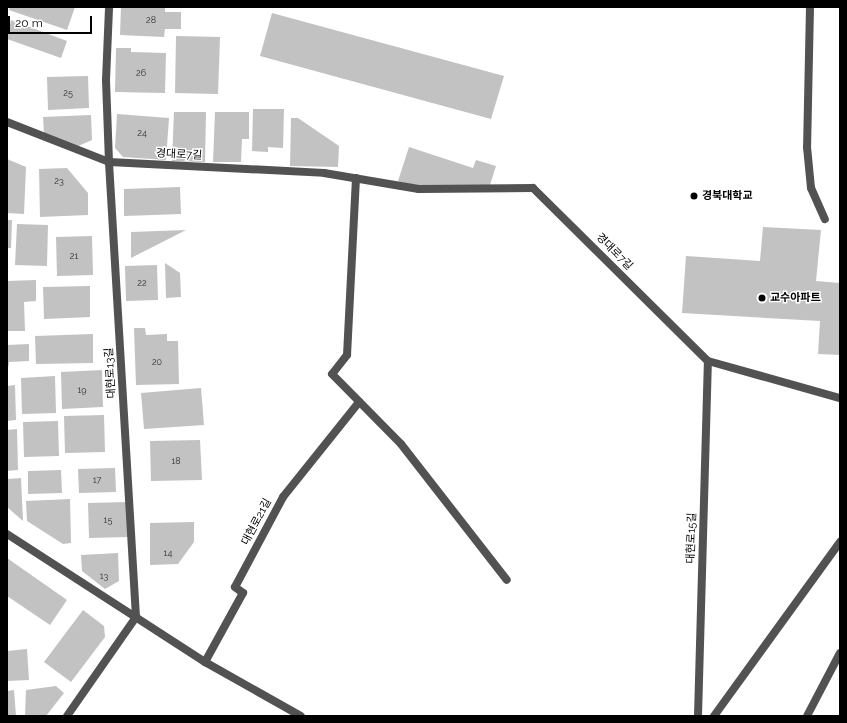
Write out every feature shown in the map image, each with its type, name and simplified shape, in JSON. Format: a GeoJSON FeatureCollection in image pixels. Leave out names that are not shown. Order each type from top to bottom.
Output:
{"type":"FeatureCollection","features":[{"type":"Feature","properties":{"kind":"street","name":"대현로13길"},"geometry":{"type":"LineString","coordinates":[[109,7],[106,80],[109,162],[136,617]]}},
{"type":"Feature","properties":{"kind":"street"},"geometry":{"type":"LineString","coordinates":[[810,7],[808,147],[811,188],[825,219]]}},
{"type":"Feature","properties":{"kind":"street","name":"경대로7길"},"geometry":{"type":"LineString","coordinates":[[7,122],[109,162],[324,173],[419,189],[532,188],[708,361],[840,398]]}},
{"type":"Feature","properties":{"kind":"street"},"geometry":{"type":"LineString","coordinates":[[356,178],[347,356],[332,374],[401,444],[507,580]]}},
{"type":"Feature","properties":{"kind":"street","name":"대현로15길"},"geometry":{"type":"LineString","coordinates":[[698,716],[708,361]]}},
{"type":"Feature","properties":{"kind":"street","name":"대현로21길"},"geometry":{"type":"LineString","coordinates":[[205,662],[243,593],[235,587],[283,497],[359,402]]}},
{"type":"Feature","properties":{"kind":"street"},"geometry":{"type":"LineString","coordinates":[[7,534],[205,662],[301,716]]}},
{"type":"Feature","properties":{"kind":"street"},"geometry":{"type":"LineString","coordinates":[[714,716],[840,542]]}},
{"type":"Feature","properties":{"kind":"street"},"geometry":{"type":"LineString","coordinates":[[67,716],[136,617]]}},
{"type":"Feature","properties":{"kind":"street"},"geometry":{"type":"LineString","coordinates":[[807,716],[840,653]]}},
{"type":"Feature","properties":{"kind":"building"},"geometry":{"type":"Polygon","coordinates":[[[10,7],[75,7],[67,30],[9,10],[10,7]]]}},
{"type":"Feature","properties":{"kind":"building"},"geometry":{"type":"Polygon","coordinates":[[[121,7],[165,7],[165,12],[181,12],[181,29],[165,29],[164,37],[120,35],[121,7]]]}},
{"type":"Feature","properties":{"kind":"building"},"geometry":{"type":"Polygon","coordinates":[[[272,13],[504,76],[491,119],[260,56],[272,13]]]}},
{"type":"Feature","properties":{"kind":"building"},"geometry":{"type":"Polygon","coordinates":[[[11,20],[67,41],[61,58],[7,39],[11,20]]]}},
{"type":"Feature","properties":{"kind":"building"},"geometry":{"type":"Polygon","coordinates":[[[176,36],[220,37],[218,94],[175,93],[176,36]]]}},
{"type":"Feature","properties":{"kind":"building"},"geometry":{"type":"Polygon","coordinates":[[[116,48],[131,48],[131,52],[166,53],[165,93],[115,92],[116,48]]]}},
{"type":"Feature","properties":{"kind":"building"},"geometry":{"type":"Polygon","coordinates":[[[88,76],[89,108],[48,110],[47,77],[88,76]]]}},
{"type":"Feature","properties":{"kind":"building"},"geometry":{"type":"Polygon","coordinates":[[[253,109],[284,109],[283,148],[268,147],[268,152],[252,151],[253,109]]]}},
{"type":"Feature","properties":{"kind":"building"},"geometry":{"type":"Polygon","coordinates":[[[174,112],[206,112],[205,162],[172,161],[174,112]]]}},
{"type":"Feature","properties":{"kind":"building"},"geometry":{"type":"Polygon","coordinates":[[[215,112],[249,112],[249,139],[242,139],[241,162],[213,162],[215,112]]]}},
{"type":"Feature","properties":{"kind":"building"},"geometry":{"type":"Polygon","coordinates":[[[117,114],[169,118],[166,160],[123,157],[115,148],[117,114]]]}},
{"type":"Feature","properties":{"kind":"building"},"geometry":{"type":"Polygon","coordinates":[[[91,115],[92,140],[76,147],[44,134],[43,117],[91,115]]]}},
{"type":"Feature","properties":{"kind":"building"},"geometry":{"type":"Polygon","coordinates":[[[291,118],[298,118],[339,146],[338,167],[290,166],[291,118]]]}},
{"type":"Feature","properties":{"kind":"building"},"geometry":{"type":"Polygon","coordinates":[[[409,147],[473,168],[476,160],[496,166],[490,185],[412,186],[398,181],[409,147]]]}},
{"type":"Feature","properties":{"kind":"building"},"geometry":{"type":"Polygon","coordinates":[[[7,159],[26,167],[24,214],[7,213],[7,159]]]}},
{"type":"Feature","properties":{"kind":"building"},"geometry":{"type":"Polygon","coordinates":[[[67,168],[88,193],[88,215],[40,217],[39,169],[67,168]]]}},
{"type":"Feature","properties":{"kind":"building"},"geometry":{"type":"Polygon","coordinates":[[[180,187],[181,214],[124,216],[124,189],[180,187]]]}},
{"type":"Feature","properties":{"kind":"building"},"geometry":{"type":"Polygon","coordinates":[[[7,220],[12,220],[11,248],[7,248],[7,220]]]}},
{"type":"Feature","properties":{"kind":"building"},"geometry":{"type":"Polygon","coordinates":[[[17,224],[48,225],[47,266],[15,265],[17,224]]]}},
{"type":"Feature","properties":{"kind":"building","name":"교수아파트"},"geometry":{"type":"Polygon","coordinates":[[[763,227],[821,230],[816,281],[840,283],[840,355],[818,354],[820,321],[682,313],[686,256],[760,261],[763,227]]]}},
{"type":"Feature","properties":{"kind":"building"},"geometry":{"type":"Polygon","coordinates":[[[186,230],[131,258],[131,232],[186,230]]]}},
{"type":"Feature","properties":{"kind":"building"},"geometry":{"type":"Polygon","coordinates":[[[92,236],[93,275],[57,276],[56,237],[92,236]]]}},
{"type":"Feature","properties":{"kind":"building"},"geometry":{"type":"Polygon","coordinates":[[[165,263],[180,273],[181,297],[166,298],[165,263]]]}},
{"type":"Feature","properties":{"kind":"building"},"geometry":{"type":"Polygon","coordinates":[[[157,265],[158,300],[126,301],[125,266],[157,265]]]}},
{"type":"Feature","properties":{"kind":"building"},"geometry":{"type":"Polygon","coordinates":[[[36,280],[36,301],[24,302],[25,331],[7,331],[7,281],[36,280]]]}},
{"type":"Feature","properties":{"kind":"building"},"geometry":{"type":"Polygon","coordinates":[[[90,286],[90,317],[44,319],[43,287],[90,286]]]}},
{"type":"Feature","properties":{"kind":"building"},"geometry":{"type":"Polygon","coordinates":[[[134,328],[145,328],[146,335],[167,334],[167,341],[178,341],[179,384],[136,385],[134,328]]]}},
{"type":"Feature","properties":{"kind":"building"},"geometry":{"type":"Polygon","coordinates":[[[93,334],[93,363],[36,364],[35,336],[93,334]]]}},
{"type":"Feature","properties":{"kind":"building"},"geometry":{"type":"Polygon","coordinates":[[[29,344],[29,361],[9,362],[7,374],[7,345],[29,344]]]}},
{"type":"Feature","properties":{"kind":"building"},"geometry":{"type":"Polygon","coordinates":[[[102,370],[103,407],[62,409],[61,372],[102,370]]]}},
{"type":"Feature","properties":{"kind":"building"},"geometry":{"type":"Polygon","coordinates":[[[55,376],[56,413],[22,414],[21,378],[55,376]]]}},
{"type":"Feature","properties":{"kind":"building"},"geometry":{"type":"Polygon","coordinates":[[[15,385],[16,420],[7,421],[7,386],[15,385]]]}},
{"type":"Feature","properties":{"kind":"building"},"geometry":{"type":"Polygon","coordinates":[[[201,388],[204,425],[144,429],[141,393],[201,388]]]}},
{"type":"Feature","properties":{"kind":"building"},"geometry":{"type":"Polygon","coordinates":[[[104,415],[105,452],[65,453],[64,416],[104,415]]]}},
{"type":"Feature","properties":{"kind":"building"},"geometry":{"type":"Polygon","coordinates":[[[58,421],[59,456],[24,457],[23,422],[58,421]]]}},
{"type":"Feature","properties":{"kind":"building"},"geometry":{"type":"Polygon","coordinates":[[[17,429],[18,470],[7,471],[7,430],[17,429]]]}},
{"type":"Feature","properties":{"kind":"building"},"geometry":{"type":"Polygon","coordinates":[[[200,440],[202,480],[151,481],[150,441],[200,440]]]}},
{"type":"Feature","properties":{"kind":"building"},"geometry":{"type":"Polygon","coordinates":[[[115,468],[116,492],[79,493],[78,469],[115,468]]]}},
{"type":"Feature","properties":{"kind":"building"},"geometry":{"type":"Polygon","coordinates":[[[61,470],[62,493],[28,494],[28,471],[61,470]]]}},
{"type":"Feature","properties":{"kind":"building"},"geometry":{"type":"Polygon","coordinates":[[[21,478],[23,521],[7,507],[7,479],[21,478]]]}},
{"type":"Feature","properties":{"kind":"building"},"geometry":{"type":"Polygon","coordinates":[[[70,499],[71,543],[63,544],[27,521],[26,501],[70,499]]]}},
{"type":"Feature","properties":{"kind":"building"},"geometry":{"type":"Polygon","coordinates":[[[128,502],[129,537],[89,538],[88,503],[128,502]]]}},
{"type":"Feature","properties":{"kind":"building"},"geometry":{"type":"Polygon","coordinates":[[[194,522],[194,542],[178,564],[150,565],[150,523],[194,522]]]}},
{"type":"Feature","properties":{"kind":"building"},"geometry":{"type":"Polygon","coordinates":[[[118,553],[119,581],[105,589],[82,571],[81,555],[118,553]]]}},
{"type":"Feature","properties":{"kind":"building"},"geometry":{"type":"Polygon","coordinates":[[[7,558],[67,600],[50,625],[7,596],[7,558]]]}},
{"type":"Feature","properties":{"kind":"building"},"geometry":{"type":"Polygon","coordinates":[[[83,610],[104,626],[105,637],[71,682],[44,662],[83,610]]]}},
{"type":"Feature","properties":{"kind":"building"},"geometry":{"type":"Polygon","coordinates":[[[27,649],[29,680],[7,681],[7,651],[27,649]]]}},
{"type":"Feature","properties":{"kind":"building"},"geometry":{"type":"Polygon","coordinates":[[[56,686],[64,693],[46,716],[25,716],[26,690],[56,686]]]}},
{"type":"Feature","properties":{"kind":"building"},"geometry":{"type":"Polygon","coordinates":[[[14,690],[16,716],[7,716],[7,691],[14,690]]]}},
{"type":"Feature","properties":{"kind":"place","name":"경북대학교"},"geometry":{"type":"Point","coordinates":[694,196]}},
{"type":"Feature","properties":{"kind":"place","name":"교수아파트"},"geometry":{"type":"Point","coordinates":[762,298]}}]}
